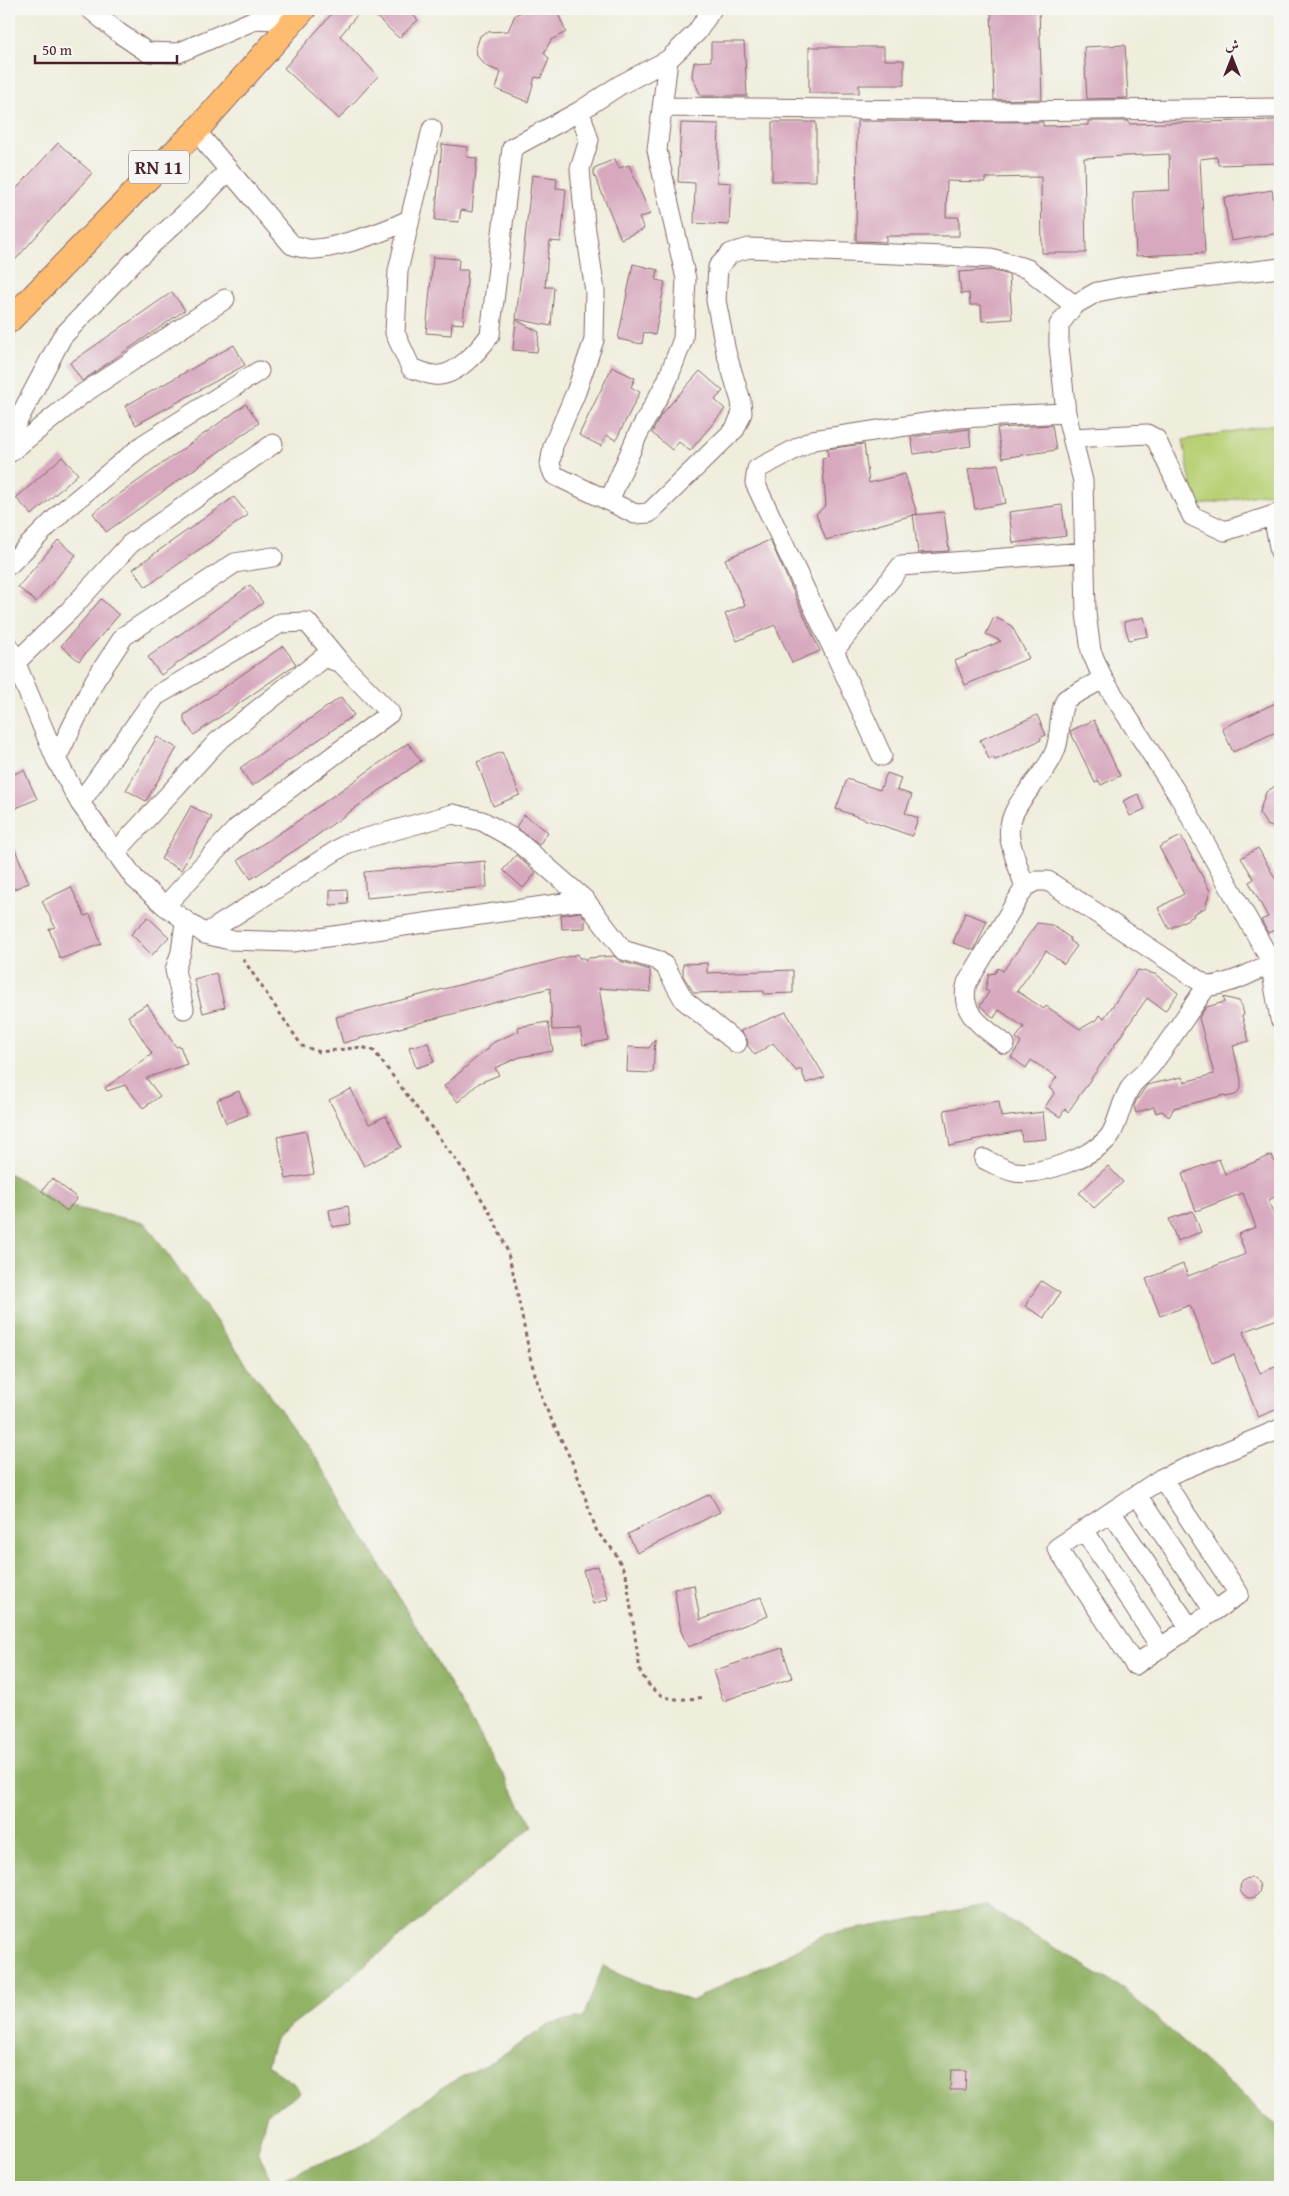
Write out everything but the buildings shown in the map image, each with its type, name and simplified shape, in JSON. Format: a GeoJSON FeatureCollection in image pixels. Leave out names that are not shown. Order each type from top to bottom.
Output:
{"type":"FeatureCollection","features":[{"type":"Feature","properties":{"kind":"main road","name":"RN 11"},"geometry":{"type":"LineString","coordinates":[[9,321],[160,166],[196,132],[299,15]]}},
{"type":"Feature","properties":{"kind":"street"},"geometry":{"type":"LineString","coordinates":[[90,9],[119,34],[147,52],[178,53],[257,19],[299,15]]}},
{"type":"Feature","properties":{"kind":"street"},"geometry":{"type":"LineString","coordinates":[[432,129],[398,271],[395,333],[411,368],[436,375],[455,369],[477,353],[490,335],[512,148],[580,111],[620,84],[668,60],[697,32],[712,9]]}},
{"type":"Feature","properties":{"kind":"street"},"geometry":{"type":"LineString","coordinates":[[609,502],[638,434],[667,381],[683,339],[686,279],[657,150],[668,60]]}},
{"type":"Feature","properties":{"kind":"street"},"geometry":{"type":"LineString","coordinates":[[663,107],[993,111],[1280,108]]}},
{"type":"Feature","properties":{"kind":"street"},"geometry":{"type":"LineString","coordinates":[[580,111],[589,140],[580,169],[585,224],[595,291],[594,340],[576,392],[553,446],[550,465],[554,475],[635,514],[649,513],[735,429],[742,413],[742,401],[726,352],[716,300],[718,267],[730,252],[749,248],[991,258],[1028,269],[1074,305]]}},
{"type":"Feature","properties":{"kind":"street"},"geometry":{"type":"LineString","coordinates":[[196,132],[292,245],[310,249],[349,242],[396,227],[410,219]]}},
{"type":"Feature","properties":{"kind":"street"},"geometry":{"type":"LineString","coordinates":[[9,437],[62,337],[134,261],[203,197],[229,170]]}},
{"type":"Feature","properties":{"kind":"street"},"geometry":{"type":"LineString","coordinates":[[1280,268],[1128,286],[1097,292],[1074,305],[1059,325],[1058,346],[1066,413],[1083,481],[1086,613],[1091,651],[1102,679],[1180,798],[1276,960],[1280,1019]]}},
{"type":"Feature","properties":{"kind":"street"},"geometry":{"type":"LineString","coordinates":[[9,453],[81,395],[225,299]]}},
{"type":"Feature","properties":{"kind":"street"},"geometry":{"type":"LineString","coordinates":[[9,565],[64,510],[144,444],[259,371]]}},
{"type":"Feature","properties":{"kind":"street"},"geometry":{"type":"LineString","coordinates":[[882,756],[755,483],[757,469],[813,440],[959,418],[1066,413]]}},
{"type":"Feature","properties":{"kind":"street"},"geometry":{"type":"LineString","coordinates":[[1072,438],[1147,434],[1156,439],[1192,516],[1225,531],[1277,514],[1280,552]]}},
{"type":"Feature","properties":{"kind":"street"},"geometry":{"type":"LineString","coordinates":[[273,444],[130,544],[70,610],[12,655],[56,759],[80,803],[135,879],[184,922],[205,934],[230,940],[292,942],[585,900]]}},
{"type":"Feature","properties":{"kind":"street"},"geometry":{"type":"LineString","coordinates":[[834,650],[901,566],[1085,552]]}},
{"type":"Feature","properties":{"kind":"street"},"geometry":{"type":"LineString","coordinates":[[56,759],[95,680],[124,636],[235,563],[273,557]]}},
{"type":"Feature","properties":{"kind":"street"},"geometry":{"type":"LineString","coordinates":[[80,803],[156,696],[281,623],[307,622],[341,664],[390,713],[237,828],[165,906]]}},
{"type":"Feature","properties":{"kind":"street"},"geometry":{"type":"LineString","coordinates":[[115,853],[217,742],[324,656],[341,664]]}},
{"type":"Feature","properties":{"kind":"street"},"geometry":{"type":"LineString","coordinates":[[1025,887],[1010,839],[1010,824],[1015,810],[1047,768],[1056,750],[1059,719],[1066,699],[1102,679]]}},
{"type":"Feature","properties":{"kind":"street"},"geometry":{"type":"LineString","coordinates":[[205,934],[348,843],[453,814],[482,821],[516,840],[585,900],[623,950],[656,960],[665,966],[684,1000],[737,1043]]}},
{"type":"Feature","properties":{"kind":"street"},"geometry":{"type":"LineString","coordinates":[[1005,1044],[974,1018],[967,1008],[963,995],[967,983],[1025,887],[1036,881],[1048,881],[1207,986],[1221,986],[1276,960]]}},
{"type":"Feature","properties":{"kind":"street"},"geometry":{"type":"LineString","coordinates":[[184,922],[182,952],[175,970],[184,1009]]}},
{"type":"Feature","properties":{"kind":"street"},"geometry":{"type":"LineString","coordinates":[[984,1159],[1015,1172],[1026,1172],[1049,1168],[1085,1155],[1102,1145],[1114,1127],[1126,1093],[1133,1083],[1151,1066],[1207,986]]}},
{"type":"Feature","properties":{"kind":"street"},"geometry":{"type":"LineString","coordinates":[[1162,1478],[1239,1594],[1135,1665],[1057,1548],[1162,1478],[1280,1429]]}},
{"type":"Feature","properties":{"kind":"street"},"geometry":{"type":"LineString","coordinates":[[1137,1495],[1214,1610]]}},
{"type":"Feature","properties":{"kind":"street"},"geometry":{"type":"LineString","coordinates":[[1111,1512],[1190,1628]]}},
{"type":"Feature","properties":{"kind":"street"},"geometry":{"type":"LineString","coordinates":[[1084,1530],[1160,1648]]}},
{"type":"Feature","properties":{"kind":"path"},"geometry":{"type":"LineString","coordinates":[[230,940],[302,1046],[320,1052],[362,1047],[374,1051],[465,1172],[492,1216],[506,1247],[531,1361],[544,1404],[575,1468],[597,1532],[614,1551],[626,1574],[634,1622],[634,1643],[640,1671],[647,1684],[656,1693],[672,1699],[706,1696]]}},
{"type":"Feature","properties":{"kind":"green space"},"geometry":{"type":"Polygon","coordinates":[[[1280,423],[1280,491],[1195,506],[1183,440],[1280,423]]]}},
{"type":"Feature","properties":{"kind":"green space"},"geometry":{"type":"Polygon","coordinates":[[[9,1173],[62,1205],[145,1223],[326,1473],[533,1826],[319,2004],[275,2038],[267,2065],[296,2085],[300,2093],[267,2113],[257,2150],[272,2182],[358,2148],[446,2085],[493,2061],[552,2023],[583,2018],[603,1966],[634,1981],[692,2001],[718,1987],[770,1964],[823,1935],[985,1906],[1124,1989],[1280,2129],[1280,2187],[9,2187],[9,1173]]]}}]}
